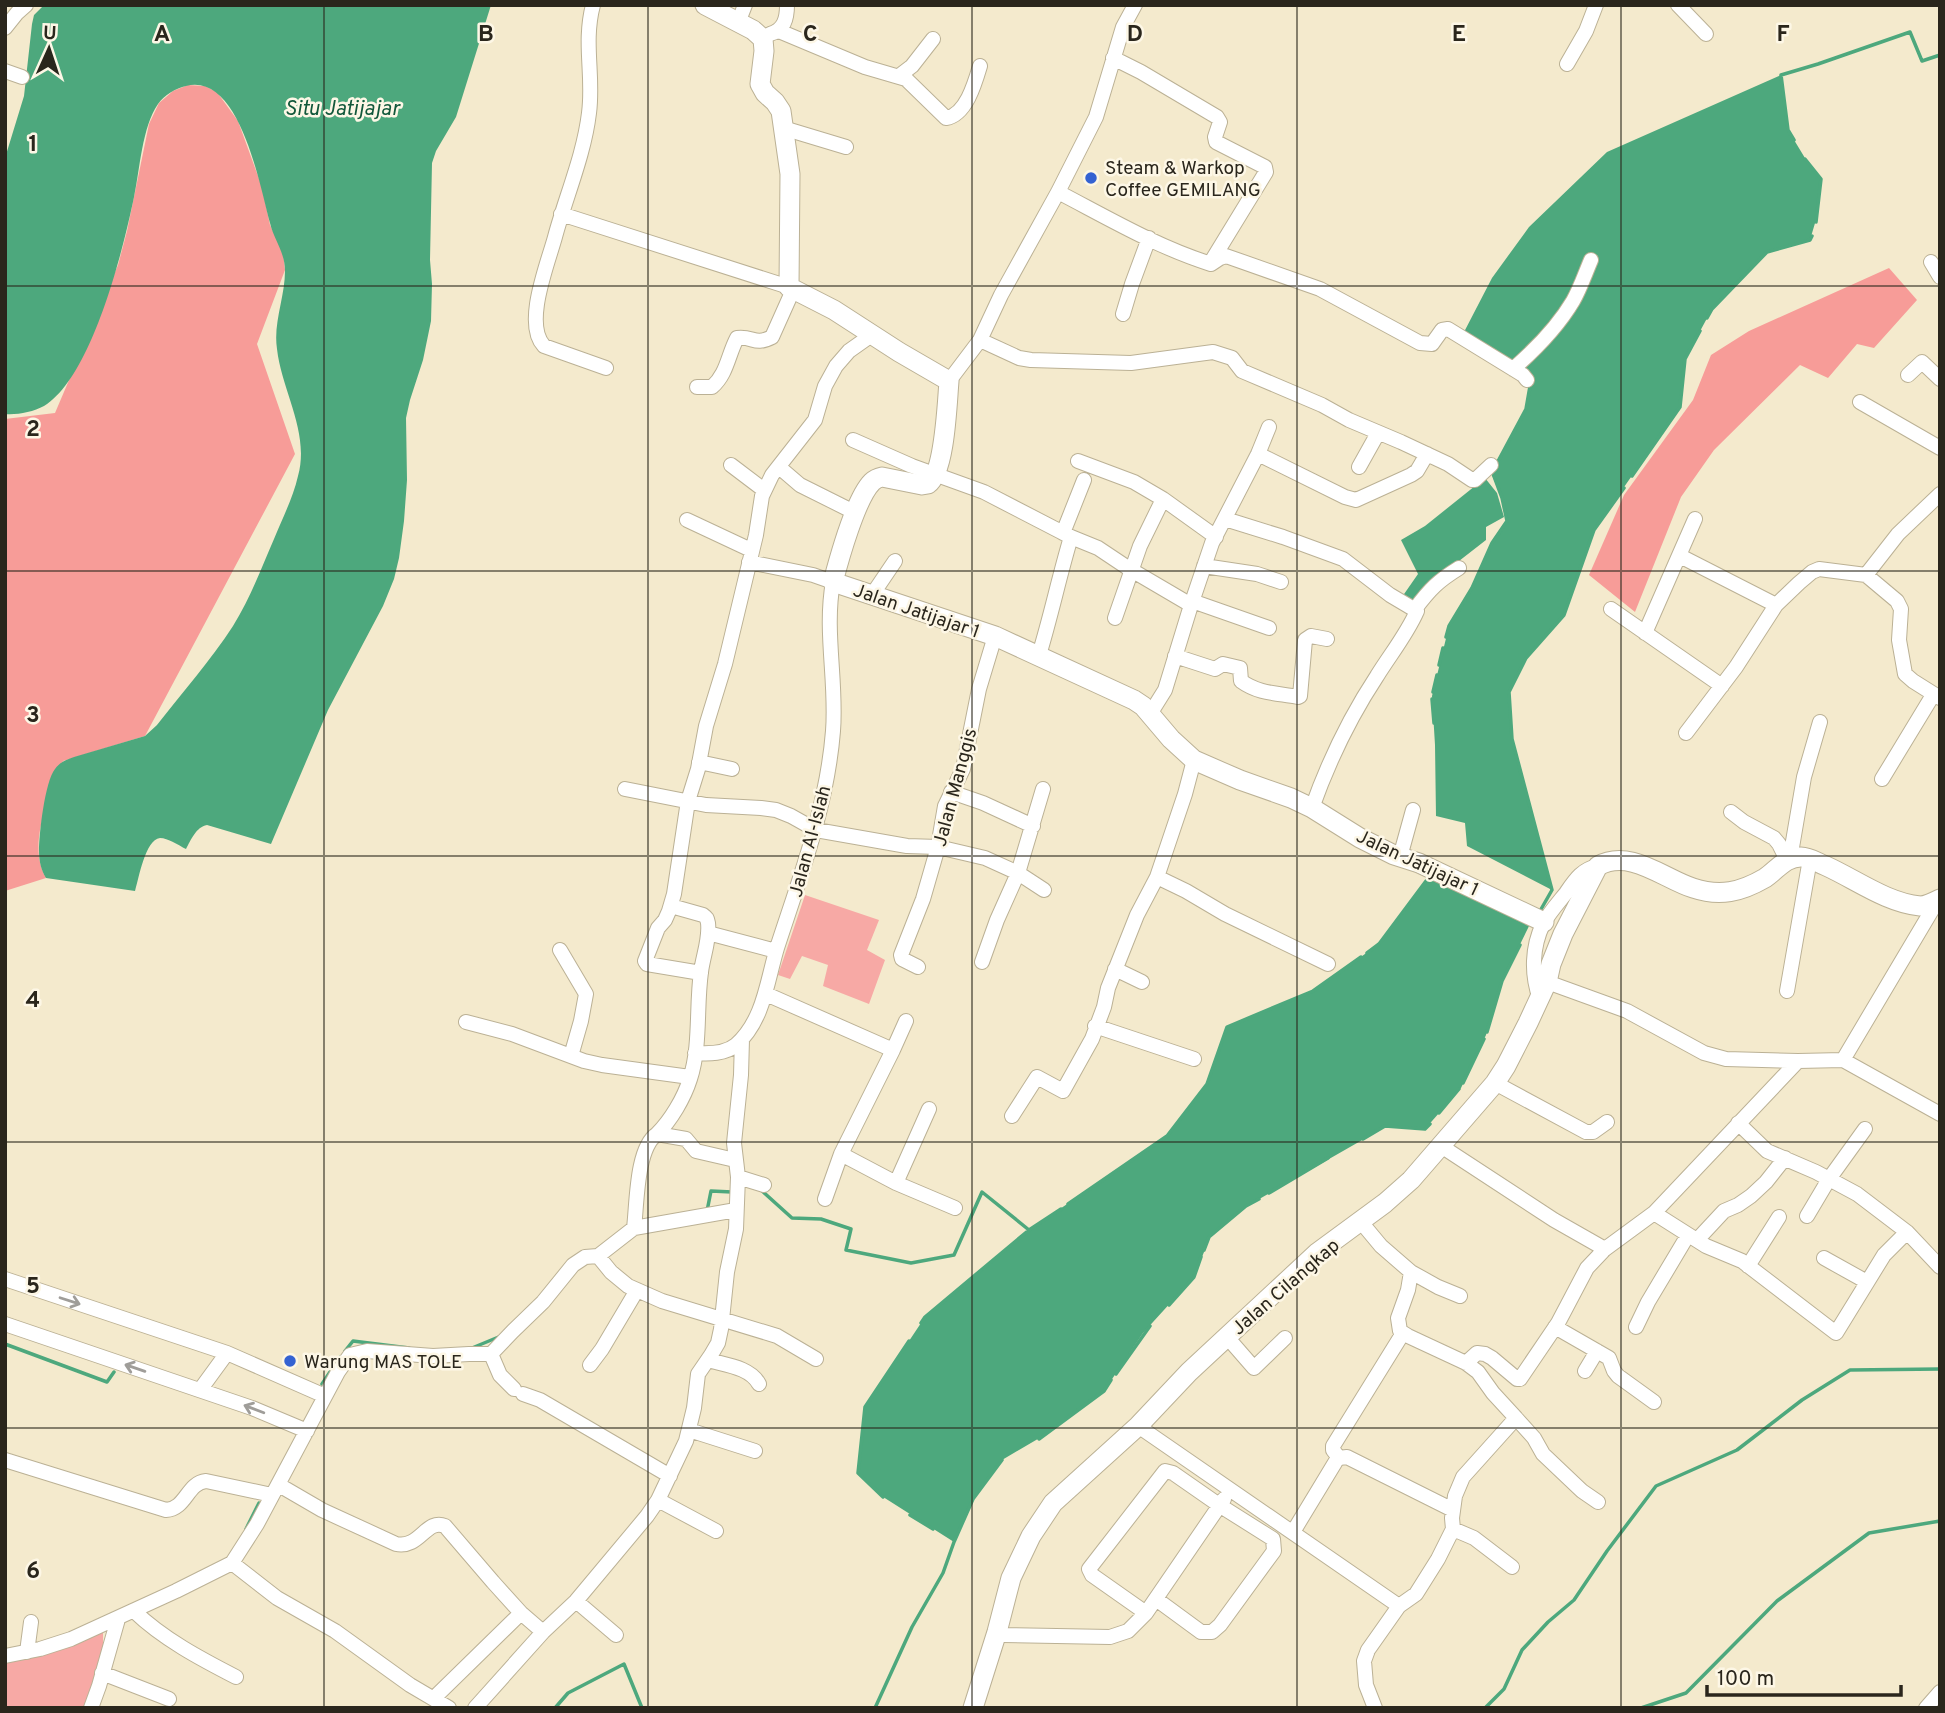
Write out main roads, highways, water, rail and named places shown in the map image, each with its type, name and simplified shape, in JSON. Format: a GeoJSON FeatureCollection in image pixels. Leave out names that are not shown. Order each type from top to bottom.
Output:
{"type":"FeatureCollection","features":[{"type":"Feature","properties":{"kind":"water","name":"Situ Jatijajar"},"geometry":{"type":"Polygon","coordinates":[[[44,5],[491,5],[456,117],[432,163],[431,321],[406,418],[407,480],[404,521],[394,579],[383,606],[328,710],[271,844],[207,825],[197,831],[186,849],[160,838],[150,845],[135,891],[46,878],[39,851],[41,821],[51,775],[61,763],[145,736],[157,725],[224,639],[255,584],[290,500],[301,460],[298,428],[280,365],[276,339],[285,264],[272,229],[253,160],[234,114],[220,96],[205,86],[186,86],[174,90],[158,104],[148,124],[129,220],[113,279],[91,341],[77,369],[61,391],[44,406],[25,413],[5,414],[5,158],[24,96],[34,15],[44,5]]]}},
{"type":"Feature","properties":{"kind":"water"},"geometry":{"type":"Polygon","coordinates":[[[1781,75],[1788,130],[1821,179],[1818,213],[1810,240],[1767,252],[1712,309],[1685,359],[1680,407],[1594,530],[1564,615],[1526,658],[1509,692],[1512,739],[1552,890],[1467,846],[1465,823],[1436,816],[1432,696],[1449,626],[1472,588],[1492,543],[1507,521],[1502,498],[1491,473],[1526,409],[1532,378],[1463,334],[1492,278],[1529,227],[1607,152],[1781,75]]]}},
{"type":"Feature","properties":{"kind":"water"},"geometry":{"type":"Polygon","coordinates":[[[1485,478],[1497,493],[1504,517],[1486,527],[1486,540],[1432,582],[1415,605],[1402,597],[1418,574],[1401,540],[1425,526],[1485,478]]]}},
{"type":"Feature","properties":{"kind":"water"},"geometry":{"type":"Polygon","coordinates":[[[1430,876],[1530,924],[1502,981],[1486,1035],[1461,1088],[1425,1129],[1385,1127],[1247,1206],[1210,1237],[1194,1277],[1143,1333],[1104,1391],[1048,1433],[1002,1460],[973,1499],[954,1542],[880,1495],[858,1473],[865,1407],[925,1317],[1029,1230],[1167,1136],[1207,1084],[1227,1027],[1313,991],[1379,944],[1430,876]]]}},
{"type":"Feature","properties":{"kind":"waterway"},"geometry":{"type":"LineString","coordinates":[[1794,140],[1788,130],[1781,75],[1910,32],[1922,61],[1940,55]]}},
{"type":"Feature","properties":{"kind":"waterway"},"geometry":{"type":"LineString","coordinates":[[1805,159],[1821,179],[1816,222]]}},
{"type":"Feature","properties":{"kind":"waterway"},"geometry":{"type":"LineString","coordinates":[[1707,318],[1712,309],[1767,252],[1810,240],[1812,236]]}},
{"type":"Feature","properties":{"kind":"waterway"},"geometry":{"type":"LineString","coordinates":[[1632,476],[1680,407],[1685,359],[1700,331]]}},
{"type":"Feature","properties":{"kind":"waterway"},"geometry":{"type":"LineString","coordinates":[[1496,465],[1526,409],[1530,386]]}},
{"type":"Feature","properties":{"kind":"waterway"},"geometry":{"type":"LineString","coordinates":[[1446,637],[1449,626],[1472,588],[1492,543],[1507,521],[1492,471]]}},
{"type":"Feature","properties":{"kind":"waterway"},"geometry":{"type":"LineString","coordinates":[[1540,911],[1552,890],[1512,739],[1509,692],[1526,658],[1564,615],[1594,530],[1624,488]]}},
{"type":"Feature","properties":{"kind":"waterway"},"geometry":{"type":"LineString","coordinates":[[1439,665],[1443,648]]}},
{"type":"Feature","properties":{"kind":"waterway"},"geometry":{"type":"LineString","coordinates":[[1433,692],[1437,675]]}},
{"type":"Feature","properties":{"kind":"waterway"},"geometry":{"type":"LineString","coordinates":[[1432,699],[1434,723]]}},
{"type":"Feature","properties":{"kind":"waterway"},"geometry":{"type":"LineString","coordinates":[[1367,953],[1379,944],[1426,881]]}},
{"type":"Feature","properties":{"kind":"waterway"},"geometry":{"type":"LineString","coordinates":[[1487,1032],[1502,981],[1520,945]]}},
{"type":"Feature","properties":{"kind":"waterway"},"geometry":{"type":"LineString","coordinates":[[1068,1204],[1167,1136],[1207,1084],[1227,1027],[1313,991],[1361,957]]}},
{"type":"Feature","properties":{"kind":"waterway"},"geometry":{"type":"LineString","coordinates":[[1463,1083],[1484,1039]]}},
{"type":"Feature","properties":{"kind":"waterway"},"geometry":{"type":"LineString","coordinates":[[1439,1113],[1459,1089]]}},
{"type":"Feature","properties":{"kind":"waterway"},"geometry":{"type":"LineString","coordinates":[[1363,1139],[1385,1126],[1425,1129],[1430,1124]]}},
{"type":"Feature","properties":{"kind":"waterway"},"geometry":{"type":"LineString","coordinates":[[1269,1193],[1328,1158]]}},
{"type":"Feature","properties":{"kind":"waterway"},"geometry":{"type":"LineString","coordinates":[[761,1190],[792,1218],[821,1219],[851,1229],[846,1250],[911,1263],[954,1255],[982,1192],[1029,1230]]}},
{"type":"Feature","properties":{"kind":"waterway"},"geometry":{"type":"LineString","coordinates":[[707,1211],[711,1191],[732,1192]]}},
{"type":"Feature","properties":{"kind":"waterway"},"geometry":{"type":"LineString","coordinates":[[1204,1250],[1209,1237],[1246,1206],[1259,1199]]}},
{"type":"Feature","properties":{"kind":"waterway"},"geometry":{"type":"LineString","coordinates":[[921,1323],[1029,1230],[1061,1209]]}},
{"type":"Feature","properties":{"kind":"waterway"},"geometry":{"type":"LineString","coordinates":[[1169,1305],[1194,1277],[1201,1257]]}},
{"type":"Feature","properties":{"kind":"waterway"},"geometry":{"type":"LineString","coordinates":[[1116,1374],[1150,1326]]}},
{"type":"Feature","properties":{"kind":"waterway"},"geometry":{"type":"LineString","coordinates":[[472,1348],[501,1336]]}},
{"type":"Feature","properties":{"kind":"waterway"},"geometry":{"type":"LineString","coordinates":[[345,1351],[353,1341],[409,1348]]}},
{"type":"Feature","properties":{"kind":"waterway"},"geometry":{"type":"LineString","coordinates":[[883,1497],[858,1473],[865,1407],[909,1341]]}},
{"type":"Feature","properties":{"kind":"waterway"},"geometry":{"type":"LineString","coordinates":[[5,1344],[107,1382],[114,1372]]}},
{"type":"Feature","properties":{"kind":"waterway"},"geometry":{"type":"LineString","coordinates":[[322,1384],[340,1357]]}},
{"type":"Feature","properties":{"kind":"waterway"},"geometry":{"type":"LineString","coordinates":[[1485,1708],[1504,1689],[1522,1650],[1548,1622],[1574,1600],[1656,1486],[1737,1450],[1802,1400],[1850,1370],[1940,1369]]}},
{"type":"Feature","properties":{"kind":"waterway"},"geometry":{"type":"LineString","coordinates":[[1039,1439],[1104,1391],[1111,1380]]}},
{"type":"Feature","properties":{"kind":"waterway"},"geometry":{"type":"LineString","coordinates":[[875,1708],[912,1627],[943,1573],[973,1499],[1002,1460]]}},
{"type":"Feature","properties":{"kind":"waterway"},"geometry":{"type":"LineString","coordinates":[[246,1529],[259,1503]]}},
{"type":"Feature","properties":{"kind":"waterway"},"geometry":{"type":"LineString","coordinates":[[910,1515],[933,1529]]}},
{"type":"Feature","properties":{"kind":"waterway"},"geometry":{"type":"LineString","coordinates":[[1641,1708],[1686,1693],[1777,1601],[1869,1533],[1940,1521]]}},
{"type":"Feature","properties":{"kind":"waterway"},"geometry":{"type":"LineString","coordinates":[[555,1708],[568,1693],[624,1664],[642,1708]]}},
{"type":"Feature","properties":{"kind":"place","name":"Steam & Warkop Coffee GEMILANG"},"geometry":{"type":"Point","coordinates":[1091,178]}},
{"type":"Feature","properties":{"kind":"place","name":"Warung MAS TOLE"},"geometry":{"type":"Point","coordinates":[290,1361]}}]}
